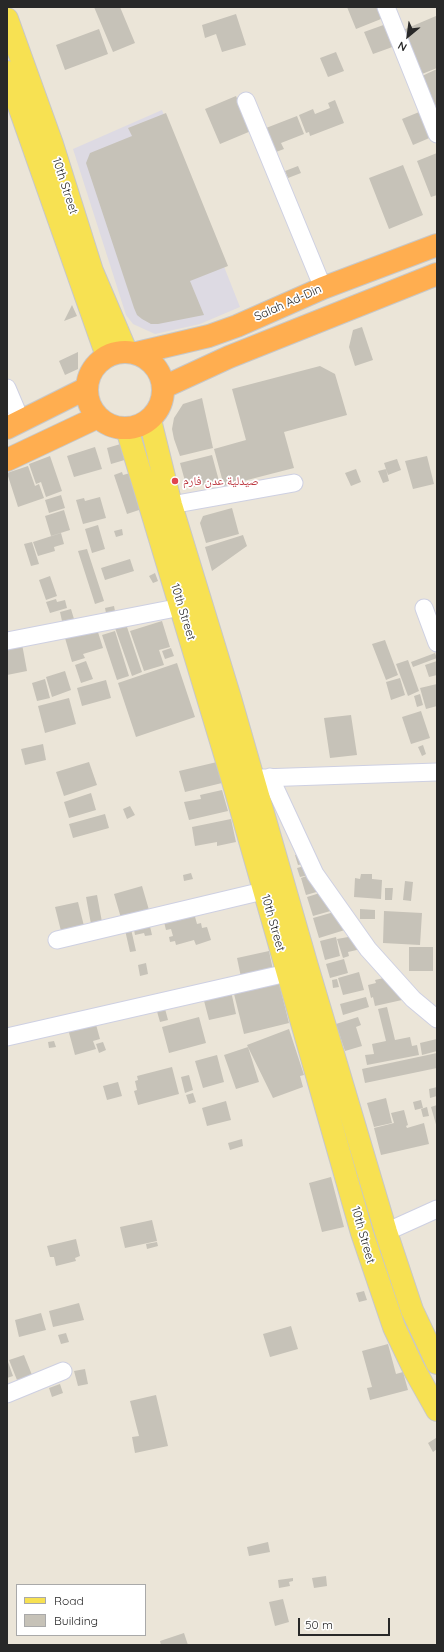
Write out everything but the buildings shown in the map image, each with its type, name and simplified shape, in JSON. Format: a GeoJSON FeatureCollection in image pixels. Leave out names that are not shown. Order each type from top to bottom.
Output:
{"type":"FeatureCollection","features":[{"type":"Feature","properties":{"kind":"highway","name":"Salah Ad-Din"},"geometry":{"type":"LineString","coordinates":[[123,353],[209,336],[237,326],[323,288],[437,245]]}},
{"type":"Feature","properties":{"kind":"highway"},"geometry":{"type":"LineString","coordinates":[[164,387],[229,357],[437,274]]}},
{"type":"Feature","properties":{"kind":"highway"},"geometry":{"type":"LineString","coordinates":[[123,353],[147,358],[161,375],[164,387],[163,400],[158,411],[150,420],[139,426],[128,429],[114,427],[103,422],[94,412],[88,401],[87,388],[90,375],[97,364],[123,353]]}},
{"type":"Feature","properties":{"kind":"highway"},"geometry":{"type":"LineString","coordinates":[[12,424],[87,388]]}},
{"type":"Feature","properties":{"kind":"highway"},"geometry":{"type":"LineString","coordinates":[[7,460],[98,417]]}},
{"type":"Feature","properties":{"kind":"main road","name":"10th Street"},"geometry":{"type":"LineString","coordinates":[[7,19],[52,144],[92,271],[123,353]]}},
{"type":"Feature","properties":{"kind":"main road","name":"10th Street"},"geometry":{"type":"LineString","coordinates":[[7,72],[123,353]]}},
{"type":"Feature","properties":{"kind":"main road","name":"10th Street"},"geometry":{"type":"LineString","coordinates":[[150,420],[172,505],[386,1232],[412,1310],[437,1363]]}},
{"type":"Feature","properties":{"kind":"main road","name":"10th Street"},"geometry":{"type":"LineString","coordinates":[[128,429],[181,607],[252,779],[263,891],[362,1233],[394,1327],[414,1369],[437,1410]]}},
{"type":"Feature","properties":{"kind":"street"},"geometry":{"type":"LineString","coordinates":[[386,7],[437,134]]}},
{"type":"Feature","properties":{"kind":"street"},"geometry":{"type":"LineString","coordinates":[[246,101],[323,288]]}},
{"type":"Feature","properties":{"kind":"street"},"geometry":{"type":"LineString","coordinates":[[7,388],[12,424]]}},
{"type":"Feature","properties":{"kind":"street"},"geometry":{"type":"LineString","coordinates":[[172,505],[294,483]]}},
{"type":"Feature","properties":{"kind":"street"},"geometry":{"type":"LineString","coordinates":[[7,641],[181,607]]}},
{"type":"Feature","properties":{"kind":"street"},"geometry":{"type":"LineString","coordinates":[[424,608],[437,643]]}},
{"type":"Feature","properties":{"kind":"street"},"geometry":{"type":"LineString","coordinates":[[252,779],[437,772]]}},
{"type":"Feature","properties":{"kind":"street"},"geometry":{"type":"LineString","coordinates":[[252,779],[315,874],[368,949],[414,999],[437,1019]]}},
{"type":"Feature","properties":{"kind":"street"},"geometry":{"type":"LineString","coordinates":[[57,940],[263,891]]}},
{"type":"Feature","properties":{"kind":"street"},"geometry":{"type":"LineString","coordinates":[[7,1037],[287,973]]}},
{"type":"Feature","properties":{"kind":"street"},"geometry":{"type":"LineString","coordinates":[[386,1232],[437,1209]]}},
{"type":"Feature","properties":{"kind":"street"},"geometry":{"type":"LineString","coordinates":[[7,1394],[63,1371]]}},
{"type":"Feature","properties":{"kind":"shaded area"},"geometry":{"type":"Polygon","coordinates":[[[162,110],[240,307],[200,324],[155,334],[133,324],[126,315],[73,149],[162,110]]]}},
{"type":"Feature","properties":{"kind":"place","name":"صيدلية عدن فارم"},"geometry":{"type":"Point","coordinates":[175,481]}}]}
